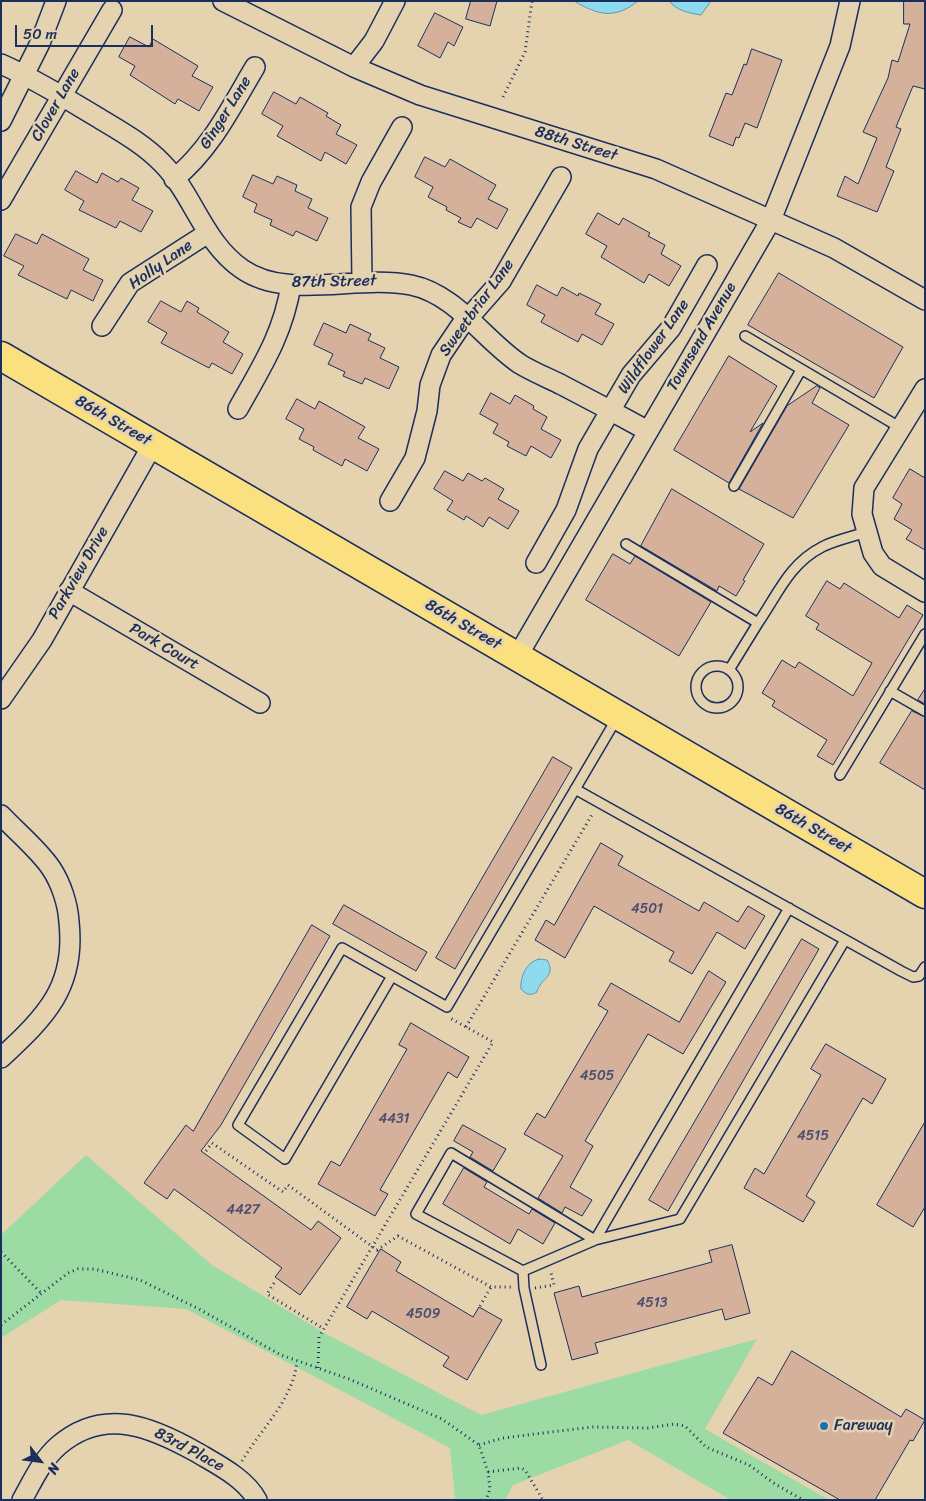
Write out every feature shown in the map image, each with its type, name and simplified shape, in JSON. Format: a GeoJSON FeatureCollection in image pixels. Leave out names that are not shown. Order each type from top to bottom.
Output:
{"type":"FeatureCollection","features":[{"type":"Feature","properties":{"kind":"main road","name":"86th Street"},"geometry":{"type":"LineString","coordinates":[[1,356],[925,894]]}},
{"type":"Feature","properties":{"kind":"street"},"geometry":{"type":"LineString","coordinates":[[1,121],[40,44],[56,1]]}},
{"type":"Feature","properties":{"kind":"street","name":"88th Street"},"geometry":{"type":"LineString","coordinates":[[223,1],[354,68],[420,95],[656,169],[834,248],[925,300]]}},
{"type":"Feature","properties":{"kind":"street"},"geometry":{"type":"LineString","coordinates":[[354,68],[374,41],[395,1]]}},
{"type":"Feature","properties":{"kind":"street","name":"Townsend Avenue"},"geometry":{"type":"LineString","coordinates":[[517,656],[771,220],[840,46],[850,1]]}},
{"type":"Feature","properties":{"kind":"street","name":"Clover Lane"},"geometry":{"type":"LineString","coordinates":[[1,200],[112,10]]}},
{"type":"Feature","properties":{"kind":"street","name":"87th Street"},"geometry":{"type":"LineString","coordinates":[[1,64],[62,96],[138,142],[164,165],[215,244],[243,270],[273,282],[291,285],[378,280],[412,285],[434,294],[466,318],[520,364],[648,430]]}},
{"type":"Feature","properties":{"kind":"street","name":"Ginger Lane"},"geometry":{"type":"LineString","coordinates":[[174,179],[191,165],[211,142],[254,67]]}},
{"type":"Feature","properties":{"kind":"street"},"geometry":{"type":"LineString","coordinates":[[362,281],[361,207],[371,182],[402,127]]}},
{"type":"Feature","properties":{"kind":"street","name":"Sweetbriar Lane"},"geometry":{"type":"LineString","coordinates":[[390,501],[415,458],[427,411],[430,384],[440,355],[466,318],[472,314],[502,281],[561,177]]}},
{"type":"Feature","properties":{"kind":"street","name":"Holly Lane"},"geometry":{"type":"LineString","coordinates":[[102,326],[130,283],[208,233]]}},
{"type":"Feature","properties":{"kind":"street","name":"Wildflower Lane"},"geometry":{"type":"LineString","coordinates":[[536,563],[566,510],[588,449],[631,376],[670,328],[707,265]]}},
{"type":"Feature","properties":{"kind":"street"},"geometry":{"type":"LineString","coordinates":[[238,409],[272,349],[286,314],[291,285]]}},
{"type":"Feature","properties":{"kind":"street"},"geometry":{"type":"LineString","coordinates":[[925,389],[864,488],[862,514],[873,554],[882,566],[925,592]]}},
{"type":"Feature","properties":{"kind":"street","name":"Parkview Drive"},"geometry":{"type":"LineString","coordinates":[[1,700],[42,640],[153,444]]}},
{"type":"Feature","properties":{"kind":"street","name":"Park Court"},"geometry":{"type":"LineString","coordinates":[[69,591],[260,704]]}},
{"type":"Feature","properties":{"kind":"street"},"geometry":{"type":"LineString","coordinates":[[1,815],[51,868],[68,908],[72,944],[68,969],[58,995],[34,1027],[1,1058]]}},
{"type":"Feature","properties":{"kind":"street","name":"83rd Place"},"geometry":{"type":"LineString","coordinates":[[22,1500],[38,1472],[57,1447],[75,1435],[92,1428],[120,1423],[138,1425],[164,1434],[234,1475],[257,1500]]}},
{"type":"Feature","properties":{"kind":"lane"},"geometry":{"type":"LineString","coordinates":[[745,336],[901,428]]}},
{"type":"Feature","properties":{"kind":"lane"},"geometry":{"type":"LineString","coordinates":[[734,486],[801,370]]}},
{"type":"Feature","properties":{"kind":"lane"},"geometry":{"type":"LineString","coordinates":[[729,670],[787,577],[804,558],[824,546],[866,532]]}},
{"type":"Feature","properties":{"kind":"lane"},"geometry":{"type":"LineString","coordinates":[[626,544],[758,623]]}},
{"type":"Feature","properties":{"kind":"lane"},"geometry":{"type":"LineString","coordinates":[[840,775],[925,634]]}},
{"type":"Feature","properties":{"kind":"lane"},"geometry":{"type":"LineString","coordinates":[[713,666],[721,666],[729,670],[737,682],[736,697],[730,704],[722,708],[713,708],[705,705],[699,699],[696,691],[699,675],[713,666]]}},
{"type":"Feature","properties":{"kind":"lane"},"geometry":{"type":"LineString","coordinates":[[890,691],[925,712]]}},
{"type":"Feature","properties":{"kind":"lane"},"geometry":{"type":"LineString","coordinates":[[392,976],[284,1159],[238,1125],[342,948],[392,976],[447,1007],[618,715]]}},
{"type":"Feature","properties":{"kind":"lane"},"geometry":{"type":"LineString","coordinates":[[575,789],[913,977],[919,976],[925,966]]}},
{"type":"Feature","properties":{"kind":"lane"},"geometry":{"type":"LineString","coordinates":[[595,1240],[788,908]]}},
{"type":"Feature","properties":{"kind":"lane"},"geometry":{"type":"LineString","coordinates":[[523,1271],[595,1240],[680,1220],[845,940]]}},
{"type":"Feature","properties":{"kind":"lane"},"geometry":{"type":"LineString","coordinates":[[523,1271],[416,1214],[451,1153],[595,1240]]}},
{"type":"Feature","properties":{"kind":"lane"},"geometry":{"type":"LineString","coordinates":[[523,1271],[524,1288],[541,1366]]}},
{"type":"Feature","properties":{"kind":"path"},"geometry":{"type":"LineString","coordinates":[[503,97],[525,52],[532,1]]}},
{"type":"Feature","properties":{"kind":"path"},"geometry":{"type":"LineString","coordinates":[[466,1027],[599,803]]}},
{"type":"Feature","properties":{"kind":"path"},"geometry":{"type":"LineString","coordinates":[[318,1368],[319,1336],[493,1042],[443,1014],[447,1007]]}},
{"type":"Feature","properties":{"kind":"path"},"geometry":{"type":"LineString","coordinates":[[206,1151],[212,1143],[283,1192],[288,1185],[377,1250],[398,1236],[492,1287],[524,1288],[554,1285],[547,1261]]}},
{"type":"Feature","properties":{"kind":"path"},"geometry":{"type":"LineString","coordinates":[[1,1252],[41,1293]]}},
{"type":"Feature","properties":{"kind":"path"},"geometry":{"type":"LineString","coordinates":[[1,1325],[68,1273],[78,1269],[94,1268],[140,1280],[182,1300],[297,1362],[318,1368],[442,1419],[479,1445],[488,1472],[490,1489],[486,1500]]}},
{"type":"Feature","properties":{"kind":"path"},"geometry":{"type":"LineString","coordinates":[[274,1283],[267,1294],[324,1328]]}},
{"type":"Feature","properties":{"kind":"path"},"geometry":{"type":"LineString","coordinates":[[480,1306],[492,1287]]}},
{"type":"Feature","properties":{"kind":"path"},"geometry":{"type":"LineString","coordinates":[[234,1475],[290,1389],[296,1374],[297,1362]]}},
{"type":"Feature","properties":{"kind":"path"},"geometry":{"type":"LineString","coordinates":[[479,1445],[503,1438],[592,1427],[648,1428],[674,1424],[685,1426],[706,1448],[749,1465],[775,1484],[803,1500]]}},
{"type":"Feature","properties":{"kind":"path"},"geometry":{"type":"LineString","coordinates":[[488,1472],[521,1468],[525,1470],[543,1500]]}},
{"type":"Feature","properties":{"kind":"green space"},"geometry":{"type":"Polygon","coordinates":[[[86,1155],[212,1265],[328,1335],[481,1415],[757,1339],[705,1429],[829,1500],[731,1500],[628,1440],[513,1485],[505,1500],[453,1500],[455,1497],[450,1448],[186,1309],[61,1300],[1,1338],[1,1235],[86,1155]]]}},
{"type":"Feature","properties":{"kind":"water"},"geometry":{"type":"Polygon","coordinates":[[[574,1],[638,1],[621,11],[606,13],[591,10],[574,1]]]}},
{"type":"Feature","properties":{"kind":"water"},"geometry":{"type":"Polygon","coordinates":[[[669,1],[711,1],[701,15],[679,9],[669,1]]]}},
{"type":"Feature","properties":{"kind":"water"},"geometry":{"type":"Polygon","coordinates":[[[539,959],[547,960],[550,966],[549,974],[541,983],[537,992],[532,994],[525,993],[521,989],[523,975],[531,963],[539,959]]]}},
{"type":"Feature","properties":{"kind":"building"},"geometry":{"type":"Polygon","coordinates":[[[471,1],[497,1],[490,26],[466,19],[471,1]]]}},
{"type":"Feature","properties":{"kind":"building"},"geometry":{"type":"Polygon","coordinates":[[[904,1],[925,1],[925,89],[913,86],[896,127],[901,129],[886,167],[894,171],[877,212],[837,196],[845,176],[858,184],[877,138],[863,132],[888,78],[892,60],[898,62],[910,24],[904,24],[904,1]]]}},
{"type":"Feature","properties":{"kind":"building"},"geometry":{"type":"Polygon","coordinates":[[[435,13],[463,27],[454,46],[448,42],[440,58],[418,46],[435,13]]]}},
{"type":"Feature","properties":{"kind":"building"},"geometry":{"type":"Polygon","coordinates":[[[130,37],[149,47],[153,39],[198,66],[192,76],[213,87],[199,111],[178,99],[175,104],[130,75],[135,66],[119,57],[130,37]]]}},
{"type":"Feature","properties":{"kind":"building"},"geometry":{"type":"Polygon","coordinates":[[[752,49],[782,60],[757,128],[745,123],[739,138],[736,137],[733,146],[709,136],[726,93],[732,95],[752,49]]]}},
{"type":"Feature","properties":{"kind":"building"},"geometry":{"type":"Polygon","coordinates":[[[274,92],[296,104],[300,97],[328,113],[326,116],[341,125],[336,134],[357,145],[346,164],[325,152],[321,161],[277,136],[283,126],[262,114],[274,92]]]}},
{"type":"Feature","properties":{"kind":"building"},"geometry":{"type":"Polygon","coordinates":[[[425,157],[445,167],[450,159],[496,185],[488,199],[508,209],[497,229],[477,218],[471,228],[458,222],[461,218],[446,210],[447,207],[428,197],[433,187],[415,177],[425,157]]]}},
{"type":"Feature","properties":{"kind":"building"},"geometry":{"type":"Polygon","coordinates":[[[76,171],[97,183],[102,173],[118,182],[121,178],[139,188],[132,200],[153,211],[141,232],[120,221],[116,228],[79,210],[84,201],[65,190],[76,171]]]}},
{"type":"Feature","properties":{"kind":"building"},"geometry":{"type":"Polygon","coordinates":[[[253,175],[273,184],[277,176],[297,185],[295,191],[312,199],[308,208],[328,218],[317,241],[296,231],[293,236],[270,225],[272,220],[254,212],[257,204],[243,197],[253,175]]]}},
{"type":"Feature","properties":{"kind":"building"},"geometry":{"type":"Polygon","coordinates":[[[598,213],[619,225],[623,218],[650,233],[648,236],[665,245],[661,254],[681,266],[669,286],[649,274],[644,283],[601,257],[607,246],[586,234],[598,213]]]}},
{"type":"Feature","properties":{"kind":"building"},"geometry":{"type":"Polygon","coordinates":[[[16,234],[37,244],[42,234],[89,259],[83,270],[103,280],[93,301],[71,290],[67,299],[18,275],[24,266],[4,256],[16,234]]]}},
{"type":"Feature","properties":{"kind":"building"},"geometry":{"type":"Polygon","coordinates":[[[779,273],[903,347],[874,398],[748,325],[779,273]]]}},
{"type":"Feature","properties":{"kind":"building"},"geometry":{"type":"Polygon","coordinates":[[[537,285],[557,296],[562,287],[578,296],[579,293],[601,304],[595,314],[614,324],[602,345],[582,334],[578,342],[541,322],[545,315],[527,305],[537,285]]]}},
{"type":"Feature","properties":{"kind":"building"},"geometry":{"type":"Polygon","coordinates":[[[161,301],[181,312],[187,301],[199,308],[197,312],[229,332],[223,342],[243,354],[232,374],[212,363],[209,368],[161,343],[167,333],[148,322],[161,301]]]}},
{"type":"Feature","properties":{"kind":"building"},"geometry":{"type":"Polygon","coordinates":[[[324,323],[346,333],[350,324],[371,334],[368,340],[385,348],[380,358],[399,367],[389,389],[365,378],[362,384],[343,376],[345,372],[328,364],[333,354],[314,345],[324,323]]]}},
{"type":"Feature","properties":{"kind":"building"},"geometry":{"type":"Polygon","coordinates":[[[729,356],[777,386],[750,432],[763,423],[729,483],[674,450],[729,356]]]}},
{"type":"Feature","properties":{"kind":"building"},"geometry":{"type":"Polygon","coordinates":[[[817,386],[820,388],[812,403],[849,425],[793,518],[739,489],[787,406],[817,386]]]}},
{"type":"Feature","properties":{"kind":"building"},"geometry":{"type":"Polygon","coordinates":[[[491,393],[510,404],[515,395],[534,406],[533,409],[547,417],[541,429],[561,440],[551,458],[531,446],[526,456],[507,446],[509,442],[493,433],[498,424],[480,414],[491,393]]]}},
{"type":"Feature","properties":{"kind":"building"},"geometry":{"type":"Polygon","coordinates":[[[297,399],[315,409],[319,401],[365,427],[358,438],[379,449],[367,471],[345,459],[342,466],[313,450],[314,447],[299,439],[304,429],[286,419],[297,399]]]}},
{"type":"Feature","properties":{"kind":"building"},"geometry":{"type":"Polygon","coordinates":[[[910,469],[925,478],[925,550],[906,539],[912,530],[894,519],[902,504],[893,498],[910,469]]]}},
{"type":"Feature","properties":{"kind":"building"},"geometry":{"type":"Polygon","coordinates":[[[445,471],[463,481],[468,473],[482,481],[485,478],[504,489],[498,499],[519,511],[508,529],[489,517],[483,527],[466,516],[464,520],[447,510],[453,501],[434,489],[445,471]]]}},
{"type":"Feature","properties":{"kind":"building"},"geometry":{"type":"Polygon","coordinates":[[[672,489],[764,544],[736,596],[719,586],[717,591],[641,546],[672,489]]]}},
{"type":"Feature","properties":{"kind":"building"},"geometry":{"type":"Polygon","coordinates":[[[613,554],[630,564],[635,556],[711,602],[679,656],[586,600],[613,554]]]}},
{"type":"Feature","properties":{"kind":"building"},"geometry":{"type":"Polygon","coordinates":[[[827,581],[840,589],[844,583],[899,618],[907,605],[923,615],[833,765],[817,756],[827,740],[772,706],[775,701],[762,693],[782,660],[795,668],[799,662],[853,696],[872,663],[816,629],[819,624],[806,616],[827,581]]]}},
{"type":"Feature","properties":{"kind":"building"},"geometry":{"type":"Polygon","coordinates":[[[925,689],[925,704],[918,700],[925,689]]]}},
{"type":"Feature","properties":{"kind":"building"},"geometry":{"type":"Polygon","coordinates":[[[912,711],[925,717],[925,790],[880,763],[912,711]]]}},
{"type":"Feature","properties":{"kind":"building"},"geometry":{"type":"Polygon","coordinates":[[[553,757],[572,768],[455,969],[436,958],[553,757]]]}},
{"type":"Feature","properties":{"kind":"building"},"geometry":{"type":"Polygon","coordinates":[[[601,843],[623,856],[618,865],[699,911],[704,902],[738,922],[748,906],[765,916],[745,949],[717,932],[692,974],[669,961],[674,952],[594,906],[565,958],[535,940],[546,920],[554,925],[601,843]]]}},
{"type":"Feature","properties":{"kind":"building"},"geometry":{"type":"Polygon","coordinates":[[[344,905],[427,952],[416,971],[333,924],[344,905]]]}},
{"type":"Feature","properties":{"kind":"building"},"geometry":{"type":"Polygon","coordinates":[[[312,925],[330,936],[221,1125],[201,1151],[311,1230],[318,1221],[341,1238],[300,1295],[275,1277],[282,1268],[174,1189],[167,1199],[144,1183],[186,1125],[193,1131],[312,925]]]}},
{"type":"Feature","properties":{"kind":"building"},"geometry":{"type":"Polygon","coordinates":[[[802,939],[819,949],[668,1211],[649,1200],[802,939]]]}},
{"type":"Feature","properties":{"kind":"building"},"geometry":{"type":"Polygon","coordinates":[[[709,971],[726,982],[683,1054],[648,1034],[585,1141],[593,1146],[570,1187],[592,1200],[582,1216],[565,1207],[562,1213],[538,1198],[563,1156],[524,1134],[537,1113],[545,1118],[608,1011],[598,1005],[611,983],[679,1022],[709,971]]]}},
{"type":"Feature","properties":{"kind":"building"},"geometry":{"type":"Polygon","coordinates":[[[411,1023],[469,1057],[457,1078],[448,1072],[380,1190],[388,1194],[375,1216],[318,1184],[331,1161],[340,1166],[407,1049],[399,1045],[411,1023]]]}},
{"type":"Feature","properties":{"kind":"building"},"geometry":{"type":"Polygon","coordinates":[[[826,1044],[886,1079],[872,1104],[863,1098],[806,1196],[815,1202],[803,1222],[744,1188],[755,1168],[764,1174],[821,1075],[811,1069],[826,1044]]]}},
{"type":"Feature","properties":{"kind":"building"},"geometry":{"type":"Polygon","coordinates":[[[925,1122],[925,1207],[913,1227],[877,1205],[925,1122]]]}},
{"type":"Feature","properties":{"kind":"building"},"geometry":{"type":"Polygon","coordinates":[[[463,1125],[506,1149],[493,1171],[470,1157],[473,1152],[454,1141],[463,1125]]]}},
{"type":"Feature","properties":{"kind":"building"},"geometry":{"type":"Polygon","coordinates":[[[464,1168],[487,1182],[484,1187],[529,1214],[532,1209],[555,1223],[543,1244],[518,1229],[510,1244],[443,1204],[464,1168]]]}},
{"type":"Feature","properties":{"kind":"building"},"geometry":{"type":"Polygon","coordinates":[[[732,1245],[750,1313],[725,1320],[722,1309],[595,1343],[598,1353],[572,1360],[554,1293],[579,1286],[582,1297],[712,1262],[709,1251],[732,1245]]]}},
{"type":"Feature","properties":{"kind":"building"},"geometry":{"type":"Polygon","coordinates":[[[381,1249],[401,1262],[396,1271],[473,1317],[479,1307],[502,1320],[467,1380],[443,1366],[449,1357],[372,1311],[367,1319],[347,1307],[381,1249]]]}},
{"type":"Feature","properties":{"kind":"building","name":"Fareway"},"geometry":{"type":"Polygon","coordinates":[[[792,1351],[901,1417],[906,1409],[925,1420],[913,1441],[910,1440],[875,1500],[840,1500],[723,1433],[758,1377],[772,1385],[792,1351]]]}},
{"type":"Feature","properties":{"kind":"place","name":"Fareway"},"geometry":{"type":"Point","coordinates":[824,1426]}}]}
